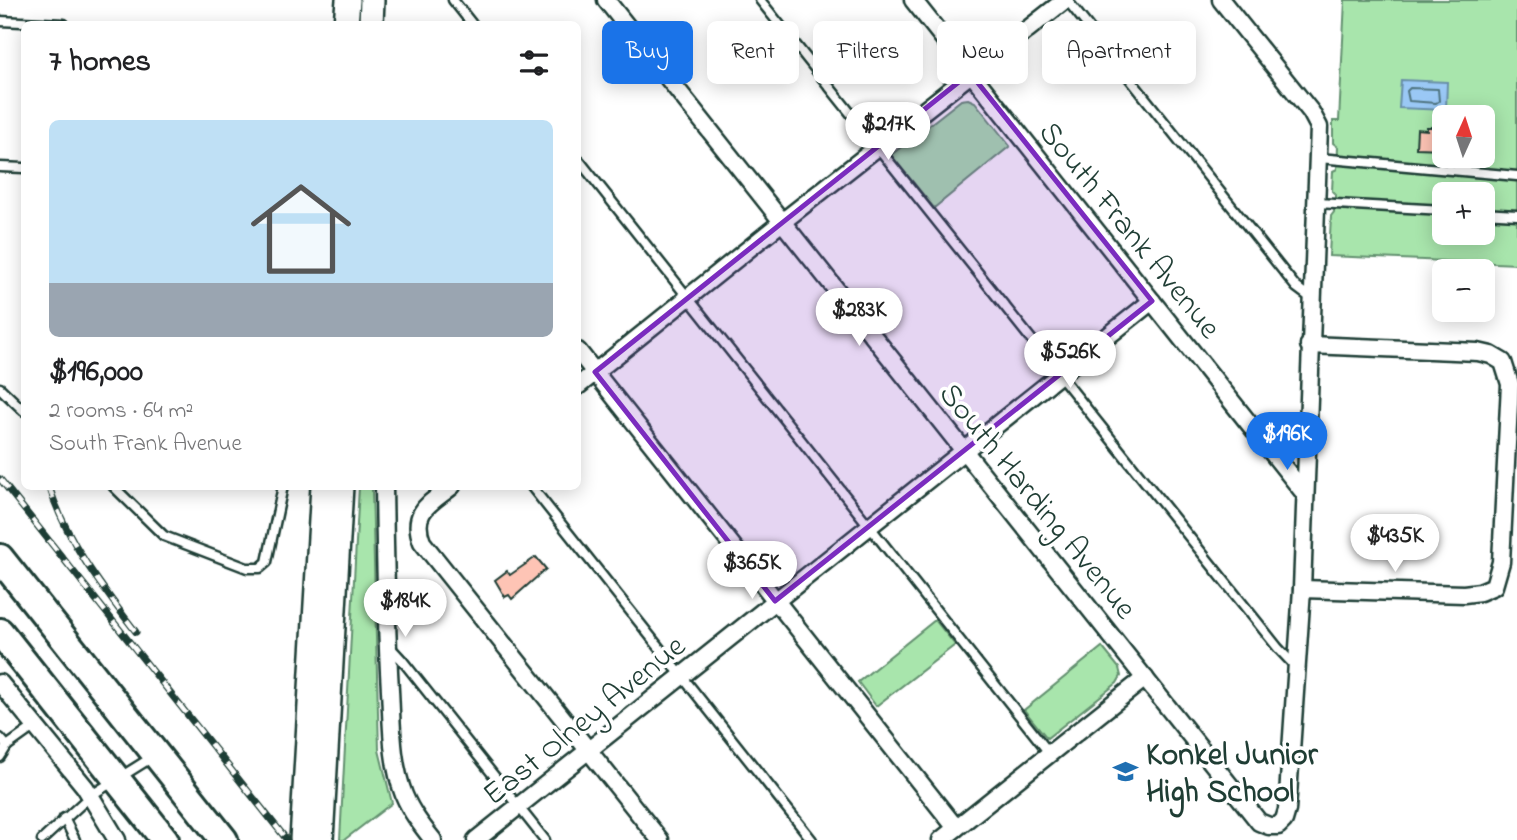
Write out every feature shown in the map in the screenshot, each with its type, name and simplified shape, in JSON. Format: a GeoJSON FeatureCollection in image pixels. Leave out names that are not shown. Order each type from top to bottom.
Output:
{"type":"FeatureCollection","features":[{"type":"Feature","properties":{"kind":"main road"},"geometry":{"type":"LineString","coordinates":[[346,21],[348,0]]}},
{"type":"Feature","properties":{"kind":"main road"},"geometry":{"type":"LineString","coordinates":[[371,21],[372,0]]}},
{"type":"Feature","properties":{"kind":"main road"},"geometry":{"type":"LineString","coordinates":[[302,840],[323,490]]}},
{"type":"Feature","properties":{"kind":"main road"},"geometry":{"type":"LineString","coordinates":[[321,840],[341,490]]}},
{"type":"Feature","properties":{"kind":"main road"},"geometry":{"type":"LineString","coordinates":[[0,558],[224,840]]}},
{"type":"Feature","properties":{"kind":"main road"},"geometry":{"type":"LineString","coordinates":[[0,632],[166,840]]}},
{"type":"Feature","properties":{"kind":"street","name":"South Harding Avenue"},"geometry":{"type":"LineString","coordinates":[[606,0],[1259,822],[1269,826],[1278,827],[1287,810],[1297,667]]}},
{"type":"Feature","properties":{"kind":"street","name":"South Frank Avenue"},"geometry":{"type":"LineString","coordinates":[[913,0],[937,31]]}},
{"type":"Feature","properties":{"kind":"street"},"geometry":{"type":"LineString","coordinates":[[1028,29],[1066,0]]}},
{"type":"Feature","properties":{"kind":"street"},"geometry":{"type":"LineString","coordinates":[[1220,0],[1311,113],[1319,127],[1320,158],[1297,667]]}},
{"type":"Feature","properties":{"kind":"street"},"geometry":{"type":"LineString","coordinates":[[581,384],[956,84]]}},
{"type":"Feature","properties":{"kind":"street","name":"South Frank Avenue"},"geometry":{"type":"LineString","coordinates":[[979,84],[1305,494]]}},
{"type":"Feature","properties":{"kind":"street","name":"East Olney Avenue"},"geometry":{"type":"LineString","coordinates":[[476,840],[1152,301]]}},
{"type":"Feature","properties":{"kind":"street"},"geometry":{"type":"LineString","coordinates":[[1302,589],[1464,594],[1480,592],[1494,586],[1501,562],[1510,384],[1503,362],[1478,352],[1310,345]]}},
{"type":"Feature","properties":{"kind":"street"},"geometry":{"type":"LineString","coordinates":[[581,355],[956,828]]}},
{"type":"Feature","properties":{"kind":"street"},"geometry":{"type":"LineString","coordinates":[[384,490],[387,645],[393,743],[397,771],[405,796],[418,821],[433,840]]}},
{"type":"Feature","properties":{"kind":"street"},"geometry":{"type":"LineString","coordinates":[[447,490],[423,509],[417,522],[422,542],[660,840]]}},
{"type":"Feature","properties":{"kind":"street"},"geometry":{"type":"LineString","coordinates":[[941,840],[1145,678]]}},
{"type":"Feature","properties":{"kind":"street"},"geometry":{"type":"LineString","coordinates":[[0,683],[90,796],[117,840]]}},
{"type":"Feature","properties":{"kind":"lane"},"geometry":{"type":"LineString","coordinates":[[453,0],[470,21]]}},
{"type":"Feature","properties":{"kind":"lane"},"geometry":{"type":"LineString","coordinates":[[760,0],[1058,376],[1269,638],[1297,667]]}},
{"type":"Feature","properties":{"kind":"lane"},"geometry":{"type":"LineString","coordinates":[[1066,0],[1296,287],[1312,299]]}},
{"type":"Feature","properties":{"kind":"lane"},"geometry":{"type":"LineString","coordinates":[[0,21],[21,22]]}},
{"type":"Feature","properties":{"kind":"lane"},"geometry":{"type":"LineString","coordinates":[[1320,158],[1517,176]]}},
{"type":"Feature","properties":{"kind":"lane"},"geometry":{"type":"LineString","coordinates":[[581,163],[1050,754]]}},
{"type":"Feature","properties":{"kind":"lane"},"geometry":{"type":"LineString","coordinates":[[0,167],[21,169]]}},
{"type":"Feature","properties":{"kind":"lane"},"geometry":{"type":"LineString","coordinates":[[1317,203],[1432,209]]}},
{"type":"Feature","properties":{"kind":"lane"},"geometry":{"type":"LineString","coordinates":[[1495,214],[1517,215]]}},
{"type":"Feature","properties":{"kind":"lane"},"geometry":{"type":"LineString","coordinates":[[0,388],[21,408]]}},
{"type":"Feature","properties":{"kind":"lane"},"geometry":{"type":"LineString","coordinates":[[117,490],[164,536],[247,568],[260,568],[267,562],[282,490]]}},
{"type":"Feature","properties":{"kind":"lane"},"geometry":{"type":"LineString","coordinates":[[534,490],[812,840]]}},
{"type":"Feature","properties":{"kind":"lane"},"geometry":{"type":"LineString","coordinates":[[387,645],[402,660],[545,840]]}},
{"type":"Feature","properties":{"kind":"lane"},"geometry":{"type":"LineString","coordinates":[[0,757],[7,746],[35,726]]}},
{"type":"Feature","properties":{"kind":"lane"},"geometry":{"type":"LineString","coordinates":[[0,738],[7,746]]}},
{"type":"Feature","properties":{"kind":"lane"},"geometry":{"type":"LineString","coordinates":[[42,840],[90,796],[156,754]]}},
{"type":"Feature","properties":{"kind":"lane"},"geometry":{"type":"LineString","coordinates":[[64,818],[75,840]]}},
{"type":"Feature","properties":{"kind":"highlighted area"},"geometry":{"type":"Polygon","coordinates":[[[970,73],[1152,301],[775,601],[595,372],[970,73]]]}},
{"type":"Feature","properties":{"kind":"green space"},"geometry":{"type":"Polygon","coordinates":[[[1345,0],[1517,0],[1517,264],[1495,263],[1495,259],[1432,260],[1329,256],[1331,216],[1336,195],[1332,191],[1333,171],[1337,169],[1338,147],[1333,143],[1333,121],[1339,121],[1345,0]]]}},
{"type":"Feature","properties":{"kind":"green space"},"geometry":{"type":"Polygon","coordinates":[[[961,100],[975,102],[1010,146],[934,208],[891,155],[961,100]]]}},
{"type":"Feature","properties":{"kind":"green space"},"geometry":{"type":"Polygon","coordinates":[[[359,490],[372,490],[379,750],[392,803],[344,840],[340,840],[359,490]]]}},
{"type":"Feature","properties":{"kind":"green space"},"geometry":{"type":"Polygon","coordinates":[[[935,620],[955,645],[876,706],[858,682],[935,620]]]}},
{"type":"Feature","properties":{"kind":"green space"},"geometry":{"type":"Polygon","coordinates":[[[1102,647],[1119,668],[1121,676],[1117,683],[1047,738],[1024,710],[1102,647]]]}},
{"type":"Feature","properties":{"kind":"water"},"geometry":{"type":"Polygon","coordinates":[[[1401,80],[1447,82],[1446,105],[1432,105],[1432,109],[1399,108],[1401,80]]]}},
{"type":"Feature","properties":{"kind":"building"},"geometry":{"type":"Polygon","coordinates":[[[1427,127],[1432,127],[1432,149],[1416,148],[1417,129],[1427,130],[1427,127]]]}},
{"type":"Feature","properties":{"kind":"building"},"geometry":{"type":"Polygon","coordinates":[[[536,557],[546,569],[512,599],[509,595],[505,597],[495,580],[507,571],[510,575],[536,557]]]}},
{"type":"Feature","properties":{"kind":"railway"},"geometry":{"type":"LineString","coordinates":[[0,479],[287,840]]}},
{"type":"Feature","properties":{"kind":"railway"},"geometry":{"type":"LineString","coordinates":[[50,490],[75,545],[136,632]]}},
{"type":"Feature","properties":{"kind":"place","name":"Konkel Junior High School"},"geometry":{"type":"Point","coordinates":[1126,771]}}]}
